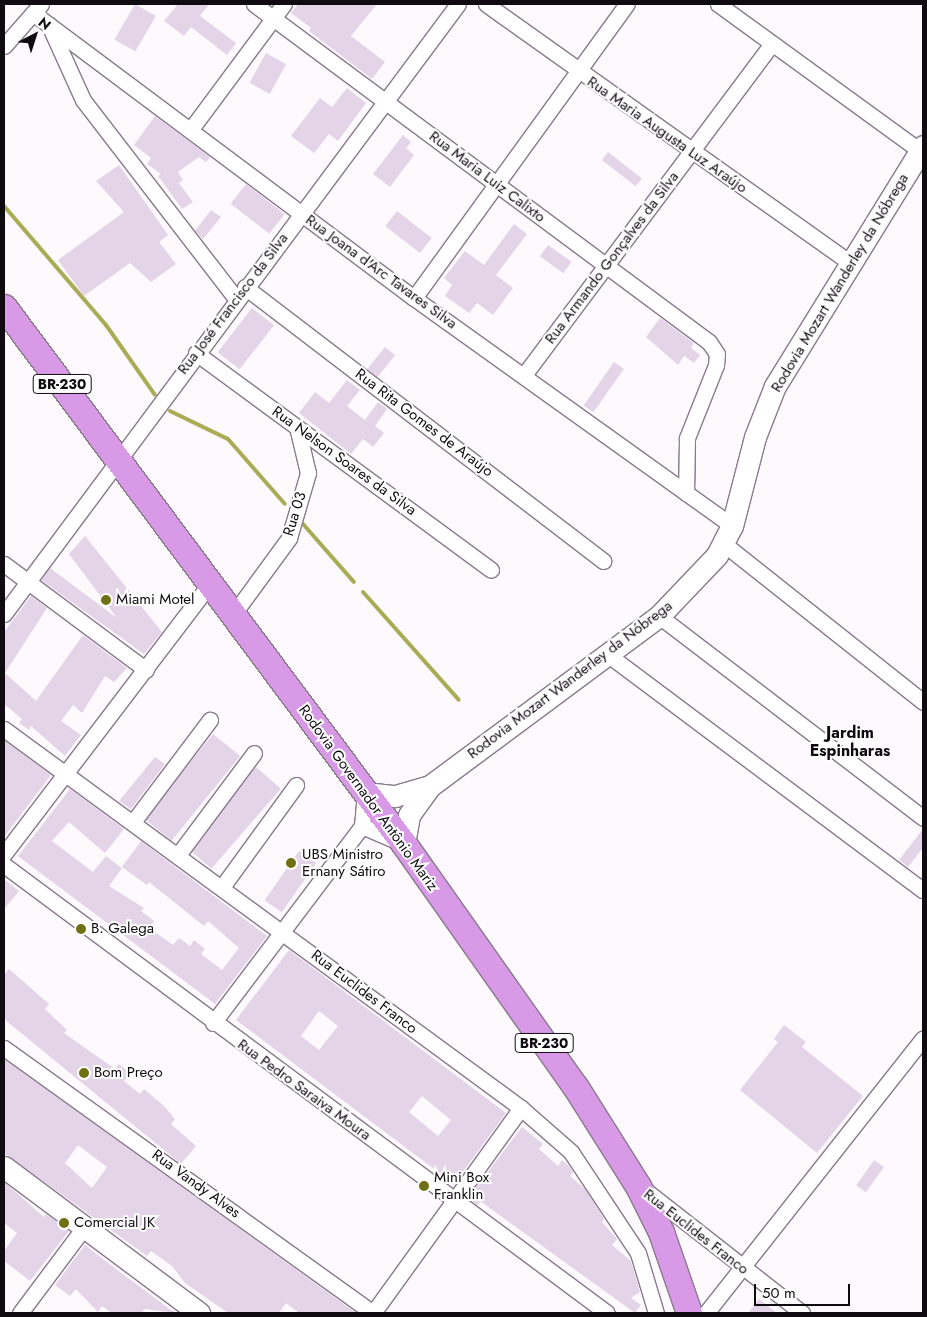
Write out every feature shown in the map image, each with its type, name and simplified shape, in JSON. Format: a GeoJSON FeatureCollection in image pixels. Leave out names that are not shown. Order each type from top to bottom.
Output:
{"type":"FeatureCollection","features":[{"type":"Feature","properties":{"kind":"highway","name":"Rodovia Governador Antônio Mariz"},"geometry":{"type":"LineString","coordinates":[[4,307],[232,616],[404,844],[575,1086],[638,1186],[668,1249],[689,1313]]}},
{"type":"Feature","properties":{"kind":"main road","name":"Rodovia Mozart Wanderley da Nóbrega"},"geometry":{"type":"LineString","coordinates":[[365,792],[399,807],[659,616],[706,569],[728,535],[756,437],[775,386],[922,149]]}},
{"type":"Feature","properties":{"kind":"main road"},"geometry":{"type":"LineString","coordinates":[[399,807],[404,844]]}},
{"type":"Feature","properties":{"kind":"main road"},"geometry":{"type":"LineString","coordinates":[[4,1167],[200,1313]]}},
{"type":"Feature","properties":{"kind":"street","name":"Rua Maria Luiz Calixto"},"geometry":{"type":"LineString","coordinates":[[254,4],[495,181],[603,266],[698,334],[717,354],[713,376],[687,438],[686,493]]}},
{"type":"Feature","properties":{"kind":"street"},"geometry":{"type":"LineString","coordinates":[[191,130],[284,4]]}},
{"type":"Feature","properties":{"kind":"street","name":"Rua José Francisco da Silva"},"geometry":{"type":"LineString","coordinates":[[4,614],[119,462],[240,293],[458,4]]}},
{"type":"Feature","properties":{"kind":"street","name":"Rua Maria Augusta Luz Araújo"},"geometry":{"type":"LineString","coordinates":[[486,4],[691,153],[850,264]]}},
{"type":"Feature","properties":{"kind":"street"},"geometry":{"type":"LineString","coordinates":[[414,298],[495,181],[627,4]]}},
{"type":"Feature","properties":{"kind":"street"},"geometry":{"type":"LineString","coordinates":[[718,4],[922,149]]}},
{"type":"Feature","properties":{"kind":"street"},"geometry":{"type":"LineString","coordinates":[[4,46],[37,9]]}},
{"type":"Feature","properties":{"kind":"street","name":"Rua Joana d'Arc Tavares Silva"},"geometry":{"type":"LineString","coordinates":[[37,9],[49,26],[414,298],[686,493],[728,535],[923,702]]}},
{"type":"Feature","properties":{"kind":"street","name":"Rua Rita Gomes de Araújo"},"geometry":{"type":"LineString","coordinates":[[49,26],[84,100],[240,293],[603,561]]}},
{"type":"Feature","properties":{"kind":"street","name":"Rua Armando Gonçalves da Silva"},"geometry":{"type":"LineString","coordinates":[[524,376],[603,266],[691,153],[772,43]]}},
{"type":"Feature","properties":{"kind":"street","name":"Rua Nelson Soares da Silva"},"geometry":{"type":"LineString","coordinates":[[196,353],[491,570]]}},
{"type":"Feature","properties":{"kind":"street","name":"Rua 03"},"geometry":{"type":"LineString","coordinates":[[232,616],[288,538],[308,473],[297,426]]}},
{"type":"Feature","properties":{"kind":"street"},"geometry":{"type":"LineString","coordinates":[[4,564],[146,670]]}},
{"type":"Feature","properties":{"kind":"street"},"geometry":{"type":"LineString","coordinates":[[4,854],[209,585]]}},
{"type":"Feature","properties":{"kind":"street"},"geometry":{"type":"LineString","coordinates":[[659,616],[923,818]]}},
{"type":"Feature","properties":{"kind":"street"},"geometry":{"type":"LineString","coordinates":[[607,654],[923,890]]}},
{"type":"Feature","properties":{"kind":"street"},"geometry":{"type":"LineString","coordinates":[[133,822],[210,720]]}},
{"type":"Feature","properties":{"kind":"street","name":"Rua Euclides Franco"},"geometry":{"type":"LineString","coordinates":[[4,729],[282,931],[520,1108],[571,1152],[607,1202],[638,1253],[656,1313]]}},
{"type":"Feature","properties":{"kind":"street"},"geometry":{"type":"LineString","coordinates":[[178,855],[254,753]]}},
{"type":"Feature","properties":{"kind":"street"},"geometry":{"type":"LineString","coordinates":[[222,887],[296,785]]}},
{"type":"Feature","properties":{"kind":"street"},"geometry":{"type":"LineString","coordinates":[[213,1023],[362,826],[365,792]]}},
{"type":"Feature","properties":{"kind":"street"},"geometry":{"type":"LineString","coordinates":[[362,826],[404,844]]}},
{"type":"Feature","properties":{"kind":"street","name":"Rua Pedro Saraiva Moura"},"geometry":{"type":"LineString","coordinates":[[4,865],[213,1023],[607,1313]]}},
{"type":"Feature","properties":{"kind":"street","name":"Rua Vandy Alves"},"geometry":{"type":"LineString","coordinates":[[4,1036],[20,1055]]}},
{"type":"Feature","properties":{"kind":"street"},"geometry":{"type":"LineString","coordinates":[[706,1313],[923,1038]]}},
{"type":"Feature","properties":{"kind":"street","name":"Rua Vandy Alves"},"geometry":{"type":"LineString","coordinates":[[4,1048],[20,1055],[373,1313]]}},
{"type":"Feature","properties":{"kind":"street"},"geometry":{"type":"LineString","coordinates":[[373,1313],[452,1199],[520,1108]]}},
{"type":"Feature","properties":{"kind":"street","name":"Rua Euclides Franco"},"geometry":{"type":"LineString","coordinates":[[638,1186],[802,1313]]}},
{"type":"Feature","properties":{"kind":"street"},"geometry":{"type":"LineString","coordinates":[[20,1313],[85,1226]]}},
{"type":"Feature","properties":{"kind":"building"},"geometry":{"type":"Polygon","coordinates":[[[135,4],[156,16],[135,52],[114,40],[135,4]]]}},
{"type":"Feature","properties":{"kind":"building"},"geometry":{"type":"Polygon","coordinates":[[[178,4],[209,4],[200,16],[236,43],[227,55],[191,27],[184,36],[164,21],[178,4]]]}},
{"type":"Feature","properties":{"kind":"building"},"geometry":{"type":"Polygon","coordinates":[[[298,4],[377,4],[351,36],[385,62],[372,79],[309,31],[311,28],[291,13],[298,4]]]}},
{"type":"Feature","properties":{"kind":"building"},"geometry":{"type":"Polygon","coordinates":[[[266,53],[286,64],[270,94],[250,83],[266,53]]]}},
{"type":"Feature","properties":{"kind":"building"},"geometry":{"type":"Polygon","coordinates":[[[347,88],[366,103],[338,141],[329,134],[314,153],[291,136],[320,98],[332,107],[347,88]]]}},
{"type":"Feature","properties":{"kind":"building"},"geometry":{"type":"Polygon","coordinates":[[[155,116],[210,157],[206,162],[199,157],[178,172],[183,180],[179,183],[193,202],[182,209],[158,176],[161,174],[147,164],[151,158],[134,145],[155,116]]]}},
{"type":"Feature","properties":{"kind":"building"},"geometry":{"type":"Polygon","coordinates":[[[403,135],[411,142],[406,148],[414,155],[390,187],[373,174],[403,135]]]}},
{"type":"Feature","properties":{"kind":"building"},"geometry":{"type":"Polygon","coordinates":[[[608,152],[642,178],[636,186],[602,160],[608,152]]]}},
{"type":"Feature","properties":{"kind":"building"},"geometry":{"type":"Polygon","coordinates":[[[119,165],[168,235],[159,242],[176,264],[151,282],[130,263],[84,296],[58,260],[124,212],[96,181],[119,165]]]}},
{"type":"Feature","properties":{"kind":"building"},"geometry":{"type":"Polygon","coordinates":[[[246,184],[285,214],[269,234],[231,204],[246,184]]]}},
{"type":"Feature","properties":{"kind":"building"},"geometry":{"type":"Polygon","coordinates":[[[211,210],[221,217],[203,239],[195,231],[211,210]]]}},
{"type":"Feature","properties":{"kind":"building"},"geometry":{"type":"Polygon","coordinates":[[[397,211],[432,238],[420,253],[385,226],[397,211]]]}},
{"type":"Feature","properties":{"kind":"building"},"geometry":{"type":"Polygon","coordinates":[[[514,224],[527,234],[496,275],[513,288],[493,315],[477,303],[469,313],[445,296],[452,285],[444,278],[465,251],[484,265],[514,224]]]}},
{"type":"Feature","properties":{"kind":"building"},"geometry":{"type":"Polygon","coordinates":[[[548,245],[571,262],[563,273],[540,256],[548,245]]]}},
{"type":"Feature","properties":{"kind":"building"},"geometry":{"type":"Polygon","coordinates":[[[252,308],[274,325],[240,369],[218,352],[252,308]]]}},
{"type":"Feature","properties":{"kind":"building"},"geometry":{"type":"Polygon","coordinates":[[[660,318],[694,343],[691,348],[700,355],[694,363],[684,356],[678,365],[646,337],[660,318]]]}},
{"type":"Feature","properties":{"kind":"building"},"geometry":{"type":"Polygon","coordinates":[[[385,347],[395,355],[377,377],[367,369],[385,347]]]}},
{"type":"Feature","properties":{"kind":"building"},"geometry":{"type":"Polygon","coordinates":[[[614,362],[624,369],[593,412],[584,405],[614,362]]]}},
{"type":"Feature","properties":{"kind":"building"},"geometry":{"type":"Polygon","coordinates":[[[347,380],[360,390],[347,406],[365,420],[378,402],[387,409],[375,426],[384,433],[373,447],[363,439],[351,454],[299,413],[315,392],[329,403],[347,380]]]}},
{"type":"Feature","properties":{"kind":"building"},"geometry":{"type":"Polygon","coordinates":[[[85,536],[162,632],[144,654],[41,580],[50,568],[117,618],[69,554],[85,536]]]}},
{"type":"Feature","properties":{"kind":"building"},"geometry":{"type":"Polygon","coordinates":[[[31,596],[47,608],[5,673],[36,701],[83,635],[127,668],[114,682],[105,676],[82,713],[73,705],[61,721],[81,735],[65,756],[31,726],[29,730],[19,723],[22,719],[4,704],[4,632],[31,596]]]}},
{"type":"Feature","properties":{"kind":"building"},"geometry":{"type":"Polygon","coordinates":[[[213,734],[240,756],[172,841],[144,819],[213,734]]]}},
{"type":"Feature","properties":{"kind":"building"},"geometry":{"type":"Polygon","coordinates":[[[4,740],[51,775],[4,837],[4,740]]]}},
{"type":"Feature","properties":{"kind":"building"},"geometry":{"type":"Polygon","coordinates":[[[155,757],[165,764],[131,809],[119,801],[155,757]]]}},
{"type":"Feature","properties":{"kind":"building"},"geometry":{"type":"Polygon","coordinates":[[[256,767],[281,789],[211,869],[186,847],[256,767]]]}},
{"type":"Feature","properties":{"kind":"building"},"geometry":{"type":"Polygon","coordinates":[[[70,789],[124,829],[105,853],[69,822],[52,841],[93,872],[106,856],[122,868],[109,886],[144,908],[141,911],[154,921],[149,928],[173,945],[179,938],[190,946],[194,940],[205,949],[201,954],[222,970],[239,948],[208,921],[204,926],[149,882],[147,885],[122,867],[141,841],[267,936],[215,1004],[18,856],[70,789]]]}},
{"type":"Feature","properties":{"kind":"building"},"geometry":{"type":"Polygon","coordinates":[[[923,829],[923,848],[908,867],[899,860],[923,829]]]}},
{"type":"Feature","properties":{"kind":"building"},"geometry":{"type":"Polygon","coordinates":[[[299,851],[316,863],[282,912],[265,900],[299,851]]]}},
{"type":"Feature","properties":{"kind":"building"},"geometry":{"type":"Polygon","coordinates":[[[4,879],[19,891],[4,909],[4,879]]]}},
{"type":"Feature","properties":{"kind":"building"},"geometry":{"type":"Polygon","coordinates":[[[289,950],[506,1113],[454,1184],[236,1020],[289,950]],[[319,1011],[301,1036],[319,1050],[338,1026],[319,1011]],[[422,1096],[409,1112],[438,1136],[451,1120],[422,1096]]]}},
{"type":"Feature","properties":{"kind":"building"},"geometry":{"type":"Polygon","coordinates":[[[9,969],[49,1004],[45,1009],[67,1030],[64,1033],[115,1069],[119,1064],[131,1074],[124,1081],[140,1094],[144,1089],[164,1106],[175,1119],[171,1124],[196,1146],[181,1164],[4,1019],[4,975],[9,969]]]}},
{"type":"Feature","properties":{"kind":"building"},"geometry":{"type":"Polygon","coordinates":[[[784,1025],[806,1042],[802,1047],[863,1096],[817,1153],[740,1090],[778,1042],[774,1039],[784,1025]]]}},
{"type":"Feature","properties":{"kind":"building"},"geometry":{"type":"Polygon","coordinates":[[[4,1059],[356,1313],[299,1313],[286,1303],[279,1313],[228,1313],[185,1283],[172,1266],[151,1251],[147,1256],[4,1153],[4,1059]],[[78,1145],[65,1163],[92,1188],[107,1167],[78,1145]]]}},
{"type":"Feature","properties":{"kind":"building"},"geometry":{"type":"Polygon","coordinates":[[[522,1127],[543,1144],[539,1149],[558,1166],[562,1160],[569,1166],[573,1172],[570,1176],[585,1189],[604,1219],[602,1222],[617,1239],[612,1245],[631,1261],[640,1292],[631,1298],[641,1305],[635,1313],[480,1201],[477,1205],[468,1198],[522,1127]]]}},
{"type":"Feature","properties":{"kind":"building"},"geometry":{"type":"Polygon","coordinates":[[[874,1160],[884,1167],[866,1192],[856,1185],[874,1160]]]}},
{"type":"Feature","properties":{"kind":"building"},"geometry":{"type":"Polygon","coordinates":[[[4,1182],[44,1217],[46,1214],[69,1231],[30,1281],[4,1261],[4,1251],[17,1233],[4,1223],[4,1182]]]}},
{"type":"Feature","properties":{"kind":"building"},"geometry":{"type":"Polygon","coordinates":[[[85,1245],[175,1313],[145,1309],[141,1313],[112,1313],[102,1306],[98,1312],[76,1289],[70,1296],[55,1285],[85,1245]]]}},
{"type":"Feature","properties":{"kind":"building"},"geometry":{"type":"Polygon","coordinates":[[[759,1299],[777,1313],[748,1313],[759,1299]]]}},
{"type":"Feature","properties":{"kind":"waterway"},"geometry":{"type":"LineString","coordinates":[[4,206],[106,325],[155,395]]}},
{"type":"Feature","properties":{"kind":"waterway"},"geometry":{"type":"LineString","coordinates":[[170,411],[228,439],[285,504]]}},
{"type":"Feature","properties":{"kind":"waterway"},"geometry":{"type":"LineString","coordinates":[[303,524],[354,582]]}},
{"type":"Feature","properties":{"kind":"waterway"},"geometry":{"type":"LineString","coordinates":[[363,592],[459,700]]}},
{"type":"Feature","properties":{"kind":"place","name":"Miami Motel"},"geometry":{"type":"Point","coordinates":[106,600]}},
{"type":"Feature","properties":{"kind":"place","name":"UBS Ministro Ernany Sátiro"},"geometry":{"type":"Point","coordinates":[291,863]}},
{"type":"Feature","properties":{"kind":"place","name":"B. Galega"},"geometry":{"type":"Point","coordinates":[81,929]}},
{"type":"Feature","properties":{"kind":"place","name":"Bom Preço"},"geometry":{"type":"Point","coordinates":[84,1073]}},
{"type":"Feature","properties":{"kind":"place","name":"Mini Box Franklin"},"geometry":{"type":"Point","coordinates":[424,1186]}},
{"type":"Feature","properties":{"kind":"place","name":"Comercial JK"},"geometry":{"type":"Point","coordinates":[64,1223]}},
{"type":"Feature","properties":{"kind":"district","name":"Jardim Espinharas"},"geometry":{"type":"Point","coordinates":[850,742]}}]}
